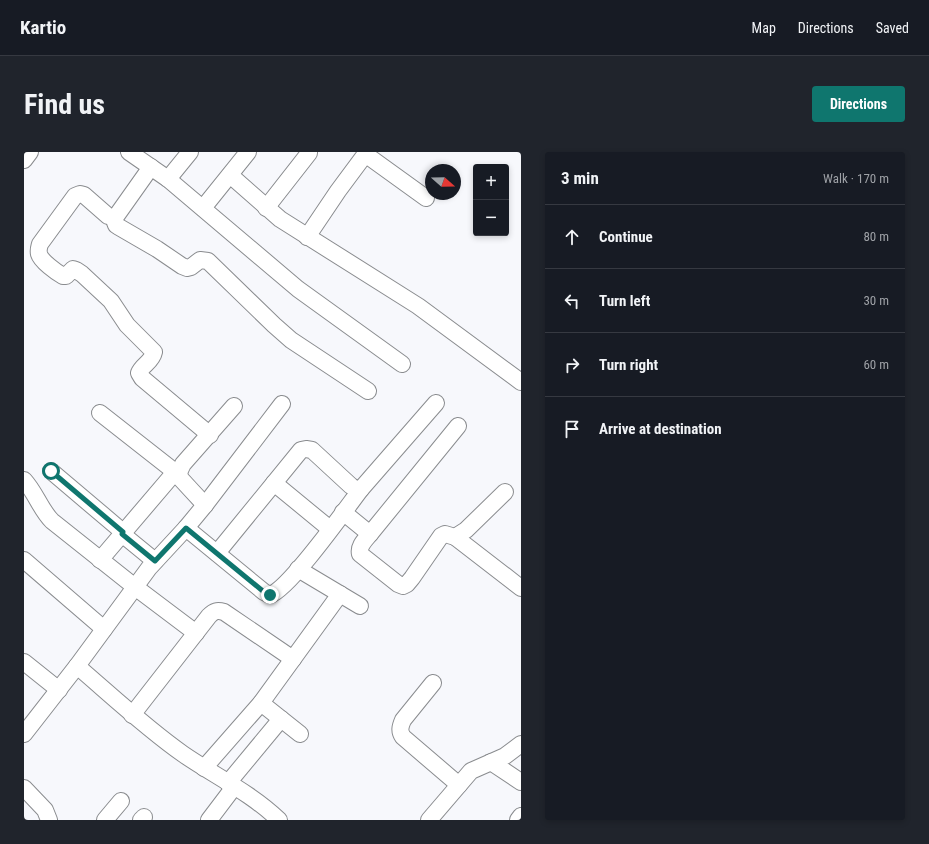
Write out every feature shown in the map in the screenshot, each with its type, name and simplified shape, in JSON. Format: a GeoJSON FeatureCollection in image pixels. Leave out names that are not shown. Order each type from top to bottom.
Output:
{"type":"FeatureCollection","features":[{"type":"Feature","properties":{"kind":"street"},"geometry":{"type":"LineString","coordinates":[[24,160],[30,152]]}},
{"type":"Feature","properties":{"kind":"street"},"geometry":{"type":"LineString","coordinates":[[168,179],[190,152]]}},
{"type":"Feature","properties":{"kind":"street"},"geometry":{"type":"LineString","coordinates":[[202,208],[248,152]]}},
{"type":"Feature","properties":{"kind":"street"},"geometry":{"type":"LineString","coordinates":[[132,153],[168,179],[298,289],[402,364]]}},
{"type":"Feature","properties":{"kind":"street"},"geometry":{"type":"LineString","coordinates":[[266,208],[309,153]]}},
{"type":"Feature","properties":{"kind":"street"},"geometry":{"type":"LineString","coordinates":[[307,237],[366,153],[425,197]]}},
{"type":"Feature","properties":{"kind":"street"},"geometry":{"type":"LineString","coordinates":[[151,167],[117,215],[113,217],[108,216],[84,195],[80,194],[75,196],[40,244],[38,250],[39,255],[62,276],[66,276],[73,269],[76,270],[108,298],[126,325],[154,352],[151,360],[141,369],[139,374],[210,435]]}},
{"type":"Feature","properties":{"kind":"street"},"geometry":{"type":"LineString","coordinates":[[230,174],[280,219],[418,306],[521,382]]}},
{"type":"Feature","properties":{"kind":"street"},"geometry":{"type":"LineString","coordinates":[[113,217],[119,228],[157,249],[182,266],[187,268],[200,260],[208,262],[291,340],[368,391]]}},
{"type":"Feature","properties":{"kind":"street"},"geometry":{"type":"LineString","coordinates":[[186,528],[264,592],[270,595],[275,594],[298,569],[361,489],[436,403]]}},
{"type":"Feature","properties":{"kind":"street"},"geometry":{"type":"LineString","coordinates":[[24,734],[59,690],[155,561],[205,505],[282,404]]}},
{"type":"Feature","properties":{"kind":"street"},"geometry":{"type":"LineString","coordinates":[[100,560],[180,471],[183,464],[234,406]]}},
{"type":"Feature","properties":{"kind":"street"},"geometry":{"type":"LineString","coordinates":[[100,413],[177,473],[205,505]]}},
{"type":"Feature","properties":{"kind":"street"},"geometry":{"type":"LineString","coordinates":[[458,426],[361,545],[359,551],[360,554],[398,584],[403,586],[412,578],[441,536],[445,534],[455,537],[521,588]]}},
{"type":"Feature","properties":{"kind":"street"},"geometry":{"type":"LineString","coordinates":[[217,553],[301,450],[312,450],[351,486],[356,489],[361,489]]}},
{"type":"Feature","properties":{"kind":"street"},"geometry":{"type":"LineString","coordinates":[[51,471],[155,561]]}},
{"type":"Feature","properties":{"kind":"street"},"geometry":{"type":"LineString","coordinates":[[24,480],[31,488],[45,514],[100,560],[196,633]]}},
{"type":"Feature","properties":{"kind":"street"},"geometry":{"type":"LineString","coordinates":[[274,482],[330,529]]}},
{"type":"Feature","properties":{"kind":"street"},"geometry":{"type":"LineString","coordinates":[[455,537],[466,530],[505,492]]}},
{"type":"Feature","properties":{"kind":"street"},"geometry":{"type":"LineString","coordinates":[[343,512],[370,534]]}},
{"type":"Feature","properties":{"kind":"street"},"geometry":{"type":"LineString","coordinates":[[24,560],[104,629]]}},
{"type":"Feature","properties":{"kind":"street"},"geometry":{"type":"LineString","coordinates":[[298,569],[360,606]]}},
{"type":"Feature","properties":{"kind":"street"},"geometry":{"type":"LineString","coordinates":[[204,768],[261,704],[340,594]]}},
{"type":"Feature","properties":{"kind":"street"},"geometry":{"type":"LineString","coordinates":[[132,715],[214,611],[219,610],[224,612],[293,659]]}},
{"type":"Feature","properties":{"kind":"street"},"geometry":{"type":"LineString","coordinates":[[24,662],[59,690]]}},
{"type":"Feature","properties":{"kind":"street"},"geometry":{"type":"LineString","coordinates":[[77,666],[132,715],[182,753],[231,785],[270,817]]}},
{"type":"Feature","properties":{"kind":"street"},"geometry":{"type":"LineString","coordinates":[[433,683],[402,720],[400,733],[402,737],[459,785]]}},
{"type":"Feature","properties":{"kind":"street"},"geometry":{"type":"LineString","coordinates":[[261,704],[300,734]]}},
{"type":"Feature","properties":{"kind":"street"},"geometry":{"type":"LineString","coordinates":[[209,820],[231,785],[281,719]]}},
{"type":"Feature","properties":{"kind":"street"},"geometry":{"type":"LineString","coordinates":[[429,820],[471,771],[505,756],[521,744]]}},
{"type":"Feature","properties":{"kind":"street"},"geometry":{"type":"LineString","coordinates":[[491,762],[521,782]]}},
{"type":"Feature","properties":{"kind":"street"},"geometry":{"type":"LineString","coordinates":[[24,788],[45,810],[49,820]]}},
{"type":"Feature","properties":{"kind":"street"},"geometry":{"type":"LineString","coordinates":[[105,820],[120,801]]}},
{"type":"Feature","properties":{"kind":"street"},"geometry":{"type":"LineString","coordinates":[[518,820],[521,816]]}},
{"type":"Feature","properties":{"kind":"route"},"geometry":{"type":"LineString","coordinates":[[51,471],[155,561],[186,528],[264,592],[270,595]]}}]}
